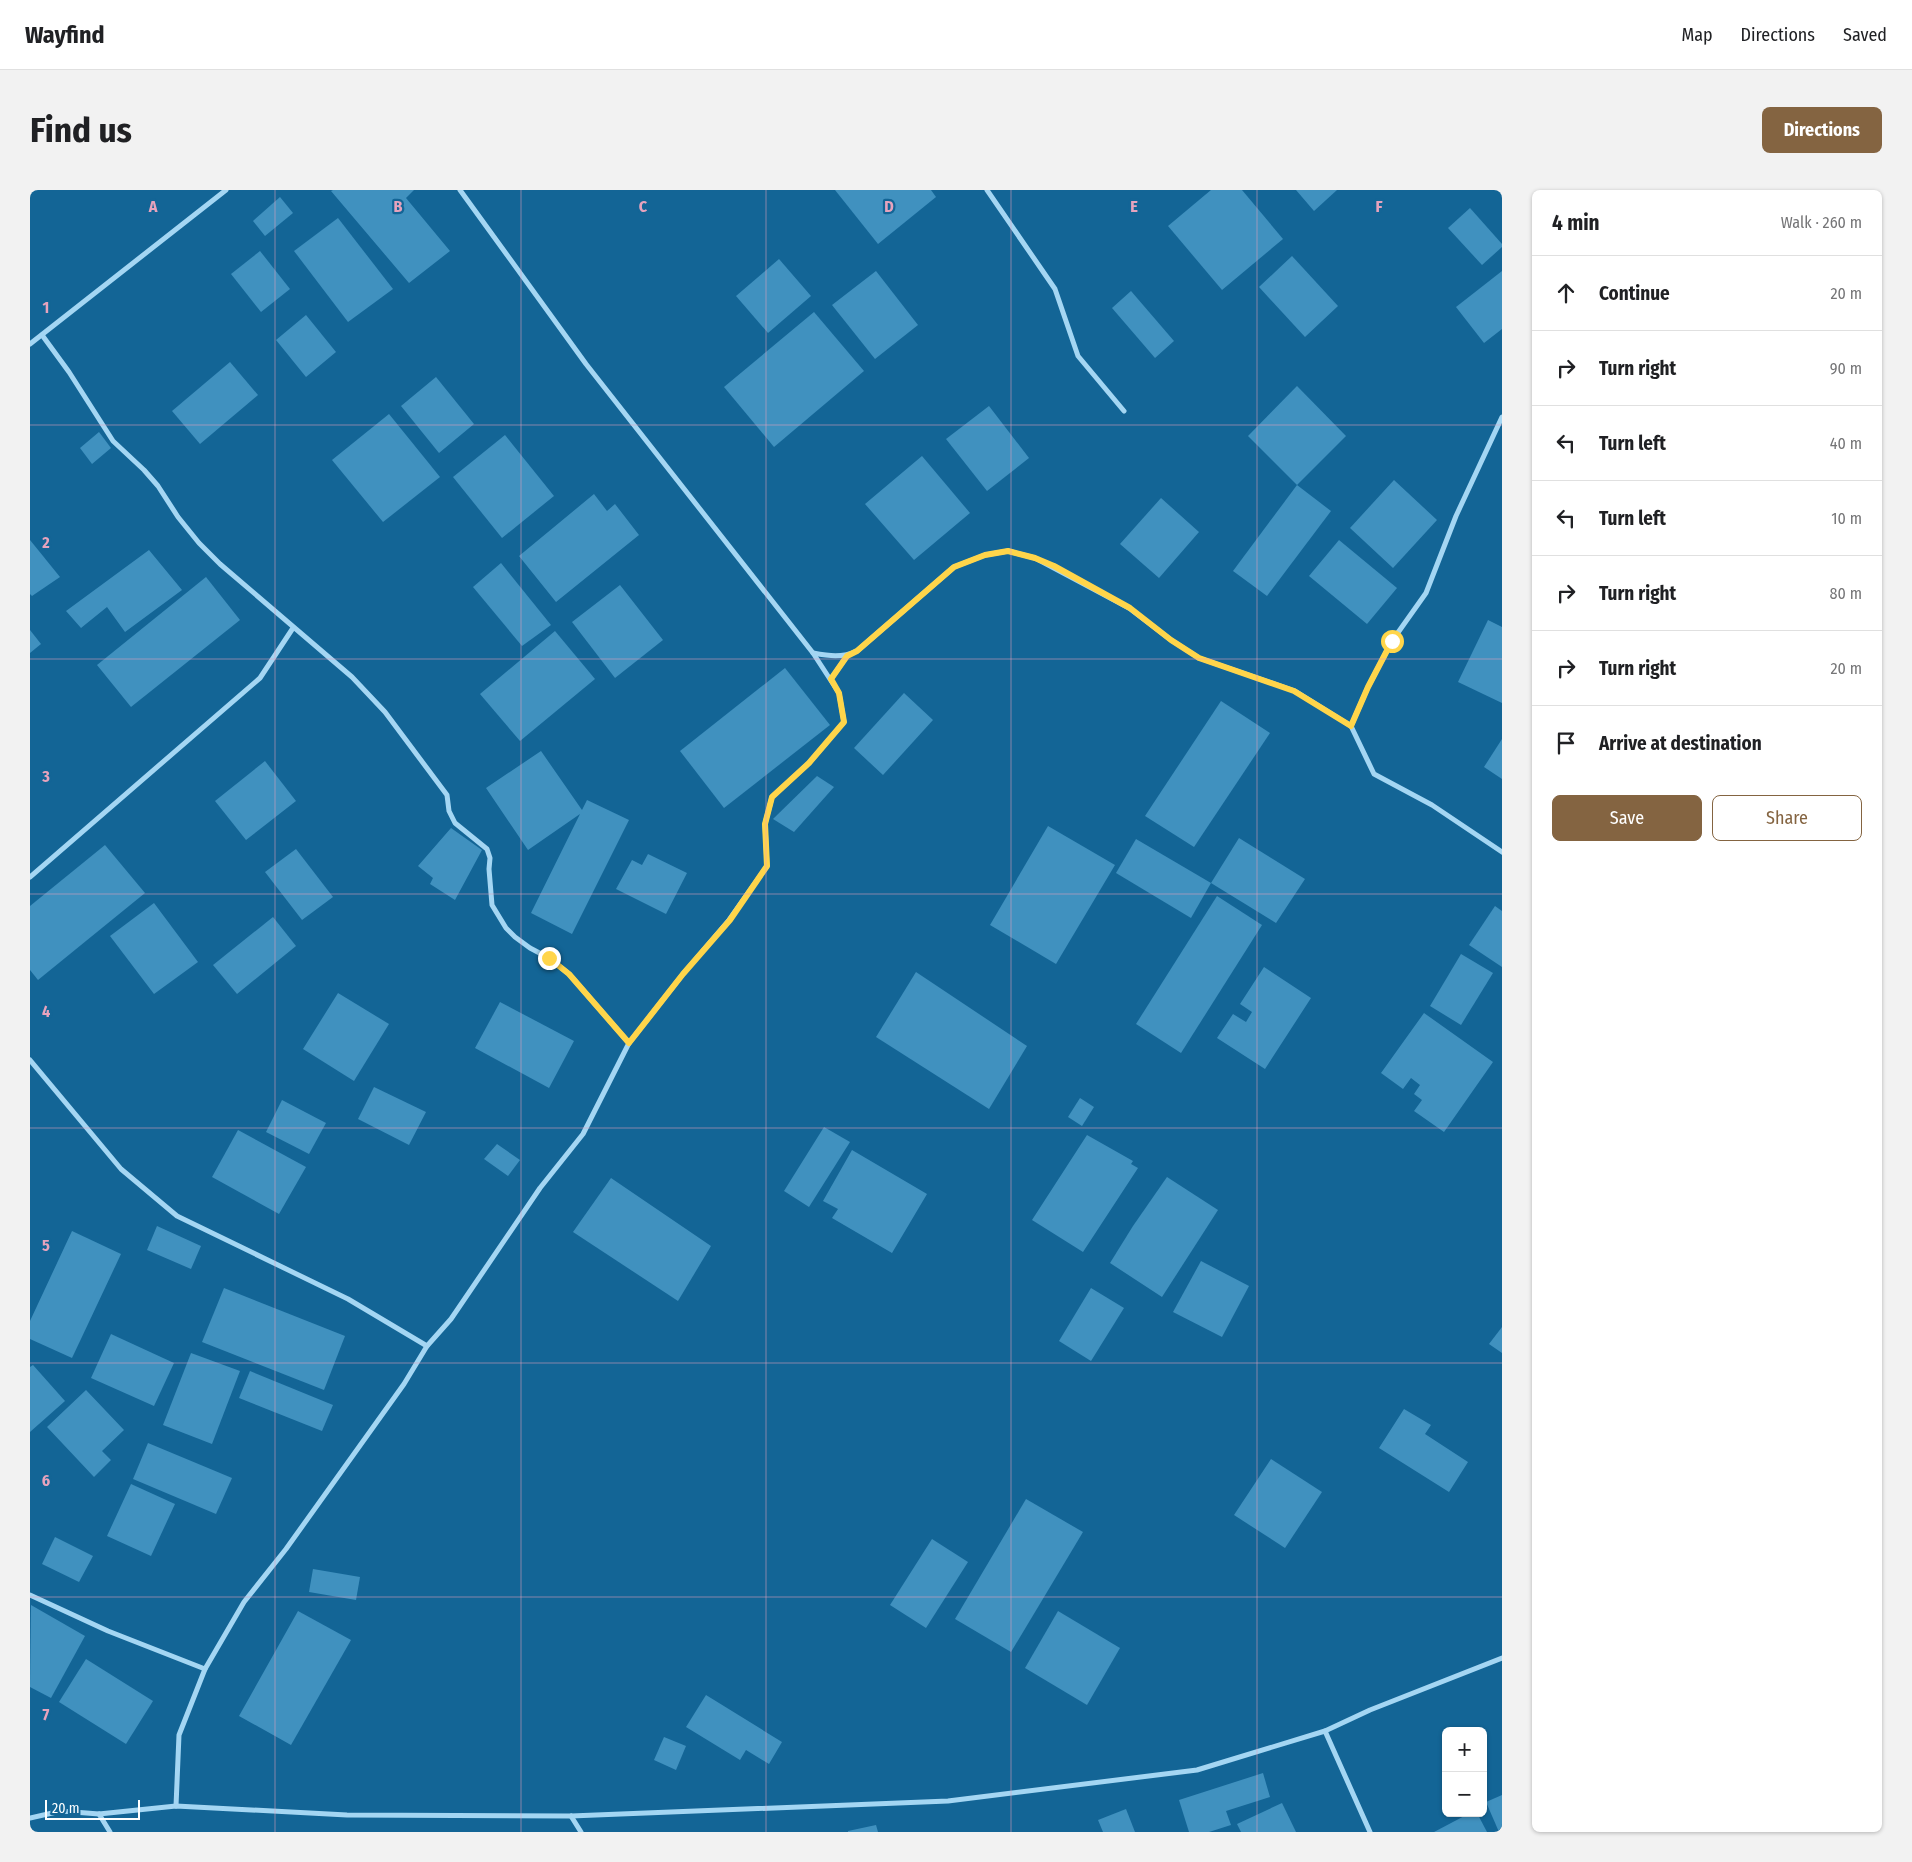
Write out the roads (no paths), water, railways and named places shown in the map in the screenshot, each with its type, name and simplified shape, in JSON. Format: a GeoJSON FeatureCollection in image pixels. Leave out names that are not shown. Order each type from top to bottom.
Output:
{"type":"FeatureCollection","features":[{"type":"Feature","properties":{"kind":"street"},"geometry":{"type":"LineString","coordinates":[[30,344],[226,190]]}},
{"type":"Feature","properties":{"kind":"street"},"geometry":{"type":"LineString","coordinates":[[176,1806],[179,1735],[205,1669],[244,1602],[286,1549],[404,1384],[427,1346],[451,1319],[540,1188],[583,1134],[629,1043],[683,974],[730,920],[767,866],[765,824],[772,797],[809,763],[844,722],[839,693],[813,654],[586,364],[460,190]]}},
{"type":"Feature","properties":{"kind":"street"},"geometry":{"type":"LineString","coordinates":[[987,190],[1055,289],[1078,356],[1124,411]]}},
{"type":"Feature","properties":{"kind":"street"},"geometry":{"type":"LineString","coordinates":[[42,334],[113,441],[158,486],[178,517],[199,544],[294,628],[352,676],[385,712],[447,795],[449,811],[455,823],[487,849],[490,858],[492,905],[506,928],[515,938],[549,958],[569,974],[629,1043]]}},
{"type":"Feature","properties":{"kind":"street"},"geometry":{"type":"LineString","coordinates":[[1351,726],[1368,687],[1392,641],[1426,593],[1456,516],[1502,417]]}},
{"type":"Feature","properties":{"kind":"street"},"geometry":{"type":"LineString","coordinates":[[813,654],[831,657],[847,656],[857,651],[954,567],[985,555],[1008,551],[1035,558],[1054,566],[1130,608],[1171,640],[1199,658],[1294,691],[1351,726],[1374,774],[1432,806],[1502,852]]}},
{"type":"Feature","properties":{"kind":"street"},"geometry":{"type":"LineString","coordinates":[[30,877],[260,678],[294,628]]}},
{"type":"Feature","properties":{"kind":"street"},"geometry":{"type":"LineString","coordinates":[[831,679],[847,656]]}},
{"type":"Feature","properties":{"kind":"street"},"geometry":{"type":"LineString","coordinates":[[30,1060],[121,1169],[176,1216],[348,1299],[427,1346]]}},
{"type":"Feature","properties":{"kind":"street"},"geometry":{"type":"LineString","coordinates":[[30,1595],[108,1631],[205,1669]]}},
{"type":"Feature","properties":{"kind":"street"},"geometry":{"type":"LineString","coordinates":[[30,1818],[60,1811],[99,1814],[176,1806],[347,1815],[571,1816],[948,1801],[1197,1770],[1324,1731],[1370,1710],[1502,1658]]}},
{"type":"Feature","properties":{"kind":"street"},"geometry":{"type":"LineString","coordinates":[[1324,1731],[1370,1832]]}},
{"type":"Feature","properties":{"kind":"street"},"geometry":{"type":"LineString","coordinates":[[99,1814],[110,1832]]}},
{"type":"Feature","properties":{"kind":"street"},"geometry":{"type":"LineString","coordinates":[[571,1816],[581,1832]]}}]}
